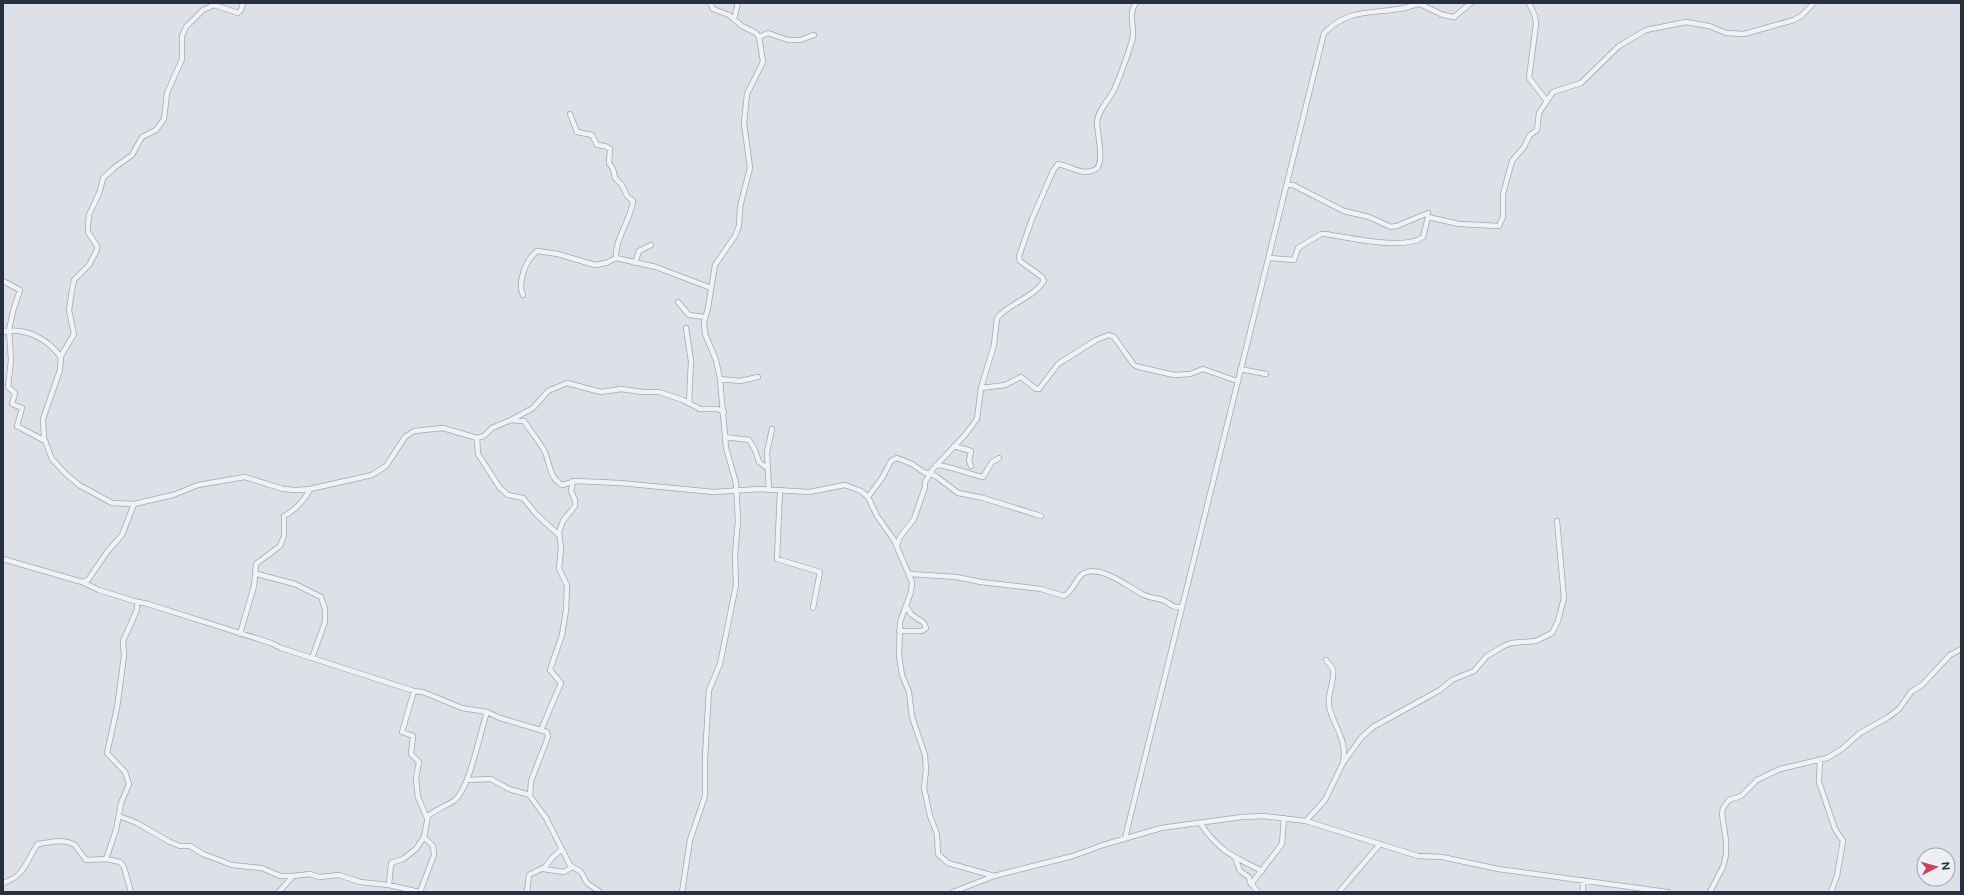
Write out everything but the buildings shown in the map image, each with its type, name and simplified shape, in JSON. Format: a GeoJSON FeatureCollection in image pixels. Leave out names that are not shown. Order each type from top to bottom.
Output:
{"type":"FeatureCollection","features":[{"type":"Feature","properties":{"kind":"street"},"geometry":{"type":"LineString","coordinates":[[243,3],[241,10],[238,13],[220,6],[212,5],[203,10],[186,26],[182,36],[182,60],[167,93],[164,119],[156,130],[142,137],[132,154],[110,170],[103,178],[100,191],[89,215],[88,232],[97,246],[97,250],[89,265],[74,280],[69,310],[74,334],[61,358],[58,376],[43,419],[48,453],[56,465],[79,485],[112,503],[134,504],[173,495],[198,485],[245,477],[284,489],[310,489],[378,473],[393,458],[405,437],[414,431],[442,428],[477,438],[484,436],[492,428],[533,408],[548,390],[567,383],[602,392],[621,389],[656,392],[689,403],[700,409],[717,409],[724,412]]}},
{"type":"Feature","properties":{"kind":"street"},"geometry":{"type":"LineString","coordinates":[[682,892],[690,840],[705,796],[705,758],[709,690],[720,664],[722,649],[728,633],[735,597],[735,555],[738,521],[736,492],[725,437],[720,379],[716,360],[704,328],[705,317],[715,265],[735,236],[739,226],[740,207],[750,168],[744,117],[749,89],[763,62],[760,37],[756,33],[742,26],[729,15],[713,10],[710,3]]}},
{"type":"Feature","properties":{"kind":"street"},"geometry":{"type":"LineString","coordinates":[[734,19],[738,3]]}},
{"type":"Feature","properties":{"kind":"street"},"geometry":{"type":"LineString","coordinates":[[897,545],[900,537],[914,519],[925,487],[925,482],[930,473],[977,420],[981,388],[994,345],[996,318],[1034,292],[1044,281],[1042,277],[1020,261],[1019,256],[1032,219],[1053,171],[1058,164],[1083,172],[1094,170],[1099,165],[1101,151],[1097,136],[1097,120],[1114,90],[1129,48],[1133,35],[1131,15],[1136,3]]}},
{"type":"Feature","properties":{"kind":"street"},"geometry":{"type":"LineString","coordinates":[[1125,838],[1149,747],[1163,680],[1240,369],[1254,321],[1325,31],[1338,20],[1356,13],[1399,9],[1420,4],[1443,15],[1454,16],[1471,3]]}},
{"type":"Feature","properties":{"kind":"street"},"geometry":{"type":"LineString","coordinates":[[1529,3],[1535,16],[1536,24],[1529,78],[1546,100]]}},
{"type":"Feature","properties":{"kind":"street"},"geometry":{"type":"LineString","coordinates":[[1269,258],[1294,260],[1298,248],[1321,234],[1390,243],[1417,240],[1423,237],[1428,217],[1459,224],[1499,226],[1503,217],[1503,194],[1512,161],[1524,147],[1530,135],[1537,130],[1538,116],[1546,100],[1556,90],[1577,85],[1585,80],[1619,46],[1646,30],[1686,22],[1709,26],[1726,33],[1744,34],[1794,20],[1808,10],[1814,3]]}},
{"type":"Feature","properties":{"kind":"street"},"geometry":{"type":"LineString","coordinates":[[760,37],[768,32],[783,39],[796,40],[814,35]]}},
{"type":"Feature","properties":{"kind":"street"},"geometry":{"type":"LineString","coordinates":[[570,114],[576,131],[592,135],[597,146],[605,146],[610,149],[609,163],[613,169],[615,178],[622,185],[627,196],[634,201],[619,242],[616,258]]}},
{"type":"Feature","properties":{"kind":"street"},"geometry":{"type":"LineString","coordinates":[[1287,185],[1293,185],[1344,211],[1369,217],[1391,227],[1428,213]]}},
{"type":"Feature","properties":{"kind":"street"},"geometry":{"type":"LineString","coordinates":[[635,263],[639,252],[651,245]]}},
{"type":"Feature","properties":{"kind":"street"},"geometry":{"type":"LineString","coordinates":[[523,295],[520,289],[524,270],[537,251],[558,254],[594,265],[606,263],[616,258],[656,267],[711,288]]}},
{"type":"Feature","properties":{"kind":"street"},"geometry":{"type":"LineString","coordinates":[[3,281],[20,290],[9,330],[11,360],[8,385],[14,393],[12,404],[22,408],[17,427],[45,440]]}},
{"type":"Feature","properties":{"kind":"street"},"geometry":{"type":"LineString","coordinates":[[678,302],[689,315],[705,317]]}},
{"type":"Feature","properties":{"kind":"street"},"geometry":{"type":"LineString","coordinates":[[686,328],[691,361],[689,403]]}},
{"type":"Feature","properties":{"kind":"street"},"geometry":{"type":"LineString","coordinates":[[3,332],[9,330],[19,330],[36,336],[57,352],[61,358]]}},
{"type":"Feature","properties":{"kind":"street"},"geometry":{"type":"LineString","coordinates":[[981,388],[1005,385],[1021,377],[1036,389],[1039,389],[1058,364],[1096,340],[1109,335],[1114,337],[1134,365],[1139,367],[1174,375],[1183,375],[1206,370],[1237,381]]}},
{"type":"Feature","properties":{"kind":"street"},"geometry":{"type":"LineString","coordinates":[[1240,369],[1266,374]]}},
{"type":"Feature","properties":{"kind":"street"},"geometry":{"type":"LineString","coordinates":[[720,379],[744,381],[758,378]]}},
{"type":"Feature","properties":{"kind":"street"},"geometry":{"type":"LineString","coordinates":[[511,420],[524,421],[529,430],[534,434],[545,453],[549,468],[560,484],[565,485],[573,481],[620,482],[714,492],[770,490],[809,492],[846,485],[862,492],[868,497],[877,516],[892,535],[910,574],[911,592],[900,622],[899,648],[901,670],[909,692],[914,727],[924,749],[926,770],[924,788],[930,816],[937,834],[938,854],[948,863],[994,876]]}},
{"type":"Feature","properties":{"kind":"street"},"geometry":{"type":"LineString","coordinates":[[770,490],[766,452],[772,429]]}},
{"type":"Feature","properties":{"kind":"street"},"geometry":{"type":"LineString","coordinates":[[725,437],[749,440],[755,450],[759,462],[767,468]]}},
{"type":"Feature","properties":{"kind":"street"},"geometry":{"type":"LineString","coordinates":[[477,438],[478,454],[500,488],[508,495],[523,498],[537,515],[559,535]]}},
{"type":"Feature","properties":{"kind":"street"},"geometry":{"type":"LineString","coordinates":[[954,446],[971,450],[970,461],[972,466]]}},
{"type":"Feature","properties":{"kind":"street"},"geometry":{"type":"LineString","coordinates":[[936,465],[947,466],[983,477],[991,463],[999,458]]}},
{"type":"Feature","properties":{"kind":"street"},"geometry":{"type":"LineString","coordinates":[[868,497],[894,459],[912,464],[925,473],[930,473],[958,492],[983,498],[1040,516]]}},
{"type":"Feature","properties":{"kind":"street"},"geometry":{"type":"LineString","coordinates":[[541,730],[561,683],[550,670],[562,635],[566,601],[566,582],[560,569],[561,548],[559,535],[563,521],[575,506],[575,500],[571,491],[573,481]]}},
{"type":"Feature","properties":{"kind":"street"},"geometry":{"type":"LineString","coordinates":[[240,634],[257,574],[256,564],[280,546],[284,536],[284,516],[290,514],[296,506],[303,502],[310,489]]}},
{"type":"Feature","properties":{"kind":"street"},"geometry":{"type":"LineString","coordinates":[[780,490],[777,559],[820,572],[813,608]]}},
{"type":"Feature","properties":{"kind":"street"},"geometry":{"type":"LineString","coordinates":[[89,583],[107,552],[122,535],[134,504]]}},
{"type":"Feature","properties":{"kind":"street"},"geometry":{"type":"LineString","coordinates":[[1306,821],[1329,794],[1343,763],[1362,738],[1378,724],[1440,690],[1452,680],[1474,671],[1487,656],[1502,647],[1511,643],[1536,641],[1552,633],[1558,621],[1564,598],[1557,521]]}},
{"type":"Feature","properties":{"kind":"street"},"geometry":{"type":"LineString","coordinates":[[3,558],[89,583],[137,602],[148,604],[312,658],[423,692],[462,708],[487,712],[500,718],[547,732],[548,737],[531,781],[530,795],[546,818],[572,867],[581,872],[587,883],[600,892]]}},
{"type":"Feature","properties":{"kind":"street"},"geometry":{"type":"LineString","coordinates":[[910,574],[956,577],[981,582],[1041,589],[1065,596],[1082,575],[1086,573],[1097,573],[1111,576],[1144,595],[1164,600],[1170,606],[1182,607]]}},
{"type":"Feature","properties":{"kind":"street"},"geometry":{"type":"LineString","coordinates":[[257,574],[294,584],[321,597],[325,609],[325,622],[312,658]]}},
{"type":"Feature","properties":{"kind":"street"},"geometry":{"type":"LineString","coordinates":[[106,859],[114,836],[121,803],[129,786],[129,781],[125,772],[107,753],[117,708],[124,656],[123,641],[137,610],[137,602]]}},
{"type":"Feature","properties":{"kind":"street"},"geometry":{"type":"LineString","coordinates":[[900,631],[920,632],[926,628],[924,623],[911,614],[906,606]]}},
{"type":"Feature","properties":{"kind":"street"},"geometry":{"type":"LineString","coordinates":[[1710,892],[1723,867],[1726,855],[1726,841],[1722,814],[1728,800],[1741,796],[1757,780],[1780,769],[1820,760],[1833,755],[1864,731],[1887,718],[1901,707],[1911,692],[1924,682],[1950,655],[1961,649]]}},
{"type":"Feature","properties":{"kind":"street"},"geometry":{"type":"LineString","coordinates":[[1326,660],[1333,669],[1333,681],[1329,705],[1340,732],[1344,753],[1343,763]]}},
{"type":"Feature","properties":{"kind":"street"},"geometry":{"type":"LineString","coordinates":[[389,886],[391,863],[403,859],[412,853],[424,837],[427,818],[418,796],[416,778],[419,762],[411,754],[413,736],[402,732],[414,690]]}},
{"type":"Feature","properties":{"kind":"street"},"geometry":{"type":"LineString","coordinates":[[427,818],[455,800],[466,780],[487,712]]}},
{"type":"Feature","properties":{"kind":"street"},"geometry":{"type":"LineString","coordinates":[[1820,760],[1819,782],[1834,827],[1843,841],[1837,876],[1831,892]]}},
{"type":"Feature","properties":{"kind":"street"},"geometry":{"type":"LineString","coordinates":[[466,780],[491,779],[509,789],[530,795]]}},
{"type":"Feature","properties":{"kind":"street"},"geometry":{"type":"LineString","coordinates":[[1312,814],[1313,823]]}},
{"type":"Feature","properties":{"kind":"street"},"geometry":{"type":"LineString","coordinates":[[119,816],[137,823],[170,842],[180,846],[190,846],[203,854],[232,864],[255,867],[280,876],[310,874],[319,876],[339,875],[360,882],[420,892],[434,855],[433,846],[424,837]]}},
{"type":"Feature","properties":{"kind":"street"},"geometry":{"type":"LineString","coordinates":[[953,892],[994,876],[1073,856],[1125,838],[1161,828],[1242,817],[1284,818],[1306,821],[1418,856],[1448,858],[1498,869],[1667,892]]}},
{"type":"Feature","properties":{"kind":"street"},"geometry":{"type":"LineString","coordinates":[[1251,884],[1282,844],[1284,818]]}},
{"type":"Feature","properties":{"kind":"street"},"geometry":{"type":"LineString","coordinates":[[1200,823],[1218,846],[1235,857],[1262,870]]}},
{"type":"Feature","properties":{"kind":"street"},"geometry":{"type":"LineString","coordinates":[[3,883],[16,877],[25,868],[36,846],[58,841],[68,842],[75,845],[86,860],[106,859],[120,862],[124,867],[131,892]]}},
{"type":"Feature","properties":{"kind":"street"},"geometry":{"type":"LineString","coordinates":[[1339,892],[1380,844]]}},
{"type":"Feature","properties":{"kind":"street"},"geometry":{"type":"LineString","coordinates":[[527,892],[529,875],[542,869],[562,849]]}},
{"type":"Feature","properties":{"kind":"street"},"geometry":{"type":"LineString","coordinates":[[1235,857],[1240,871],[1249,877],[1251,884],[1258,892]]}},
{"type":"Feature","properties":{"kind":"street"},"geometry":{"type":"LineString","coordinates":[[542,869],[564,872],[572,867]]}},
{"type":"Feature","properties":{"kind":"street"},"geometry":{"type":"LineString","coordinates":[[279,892],[293,876]]}},
{"type":"Feature","properties":{"kind":"street"},"geometry":{"type":"LineString","coordinates":[[1583,880],[1583,892]]}}]}
